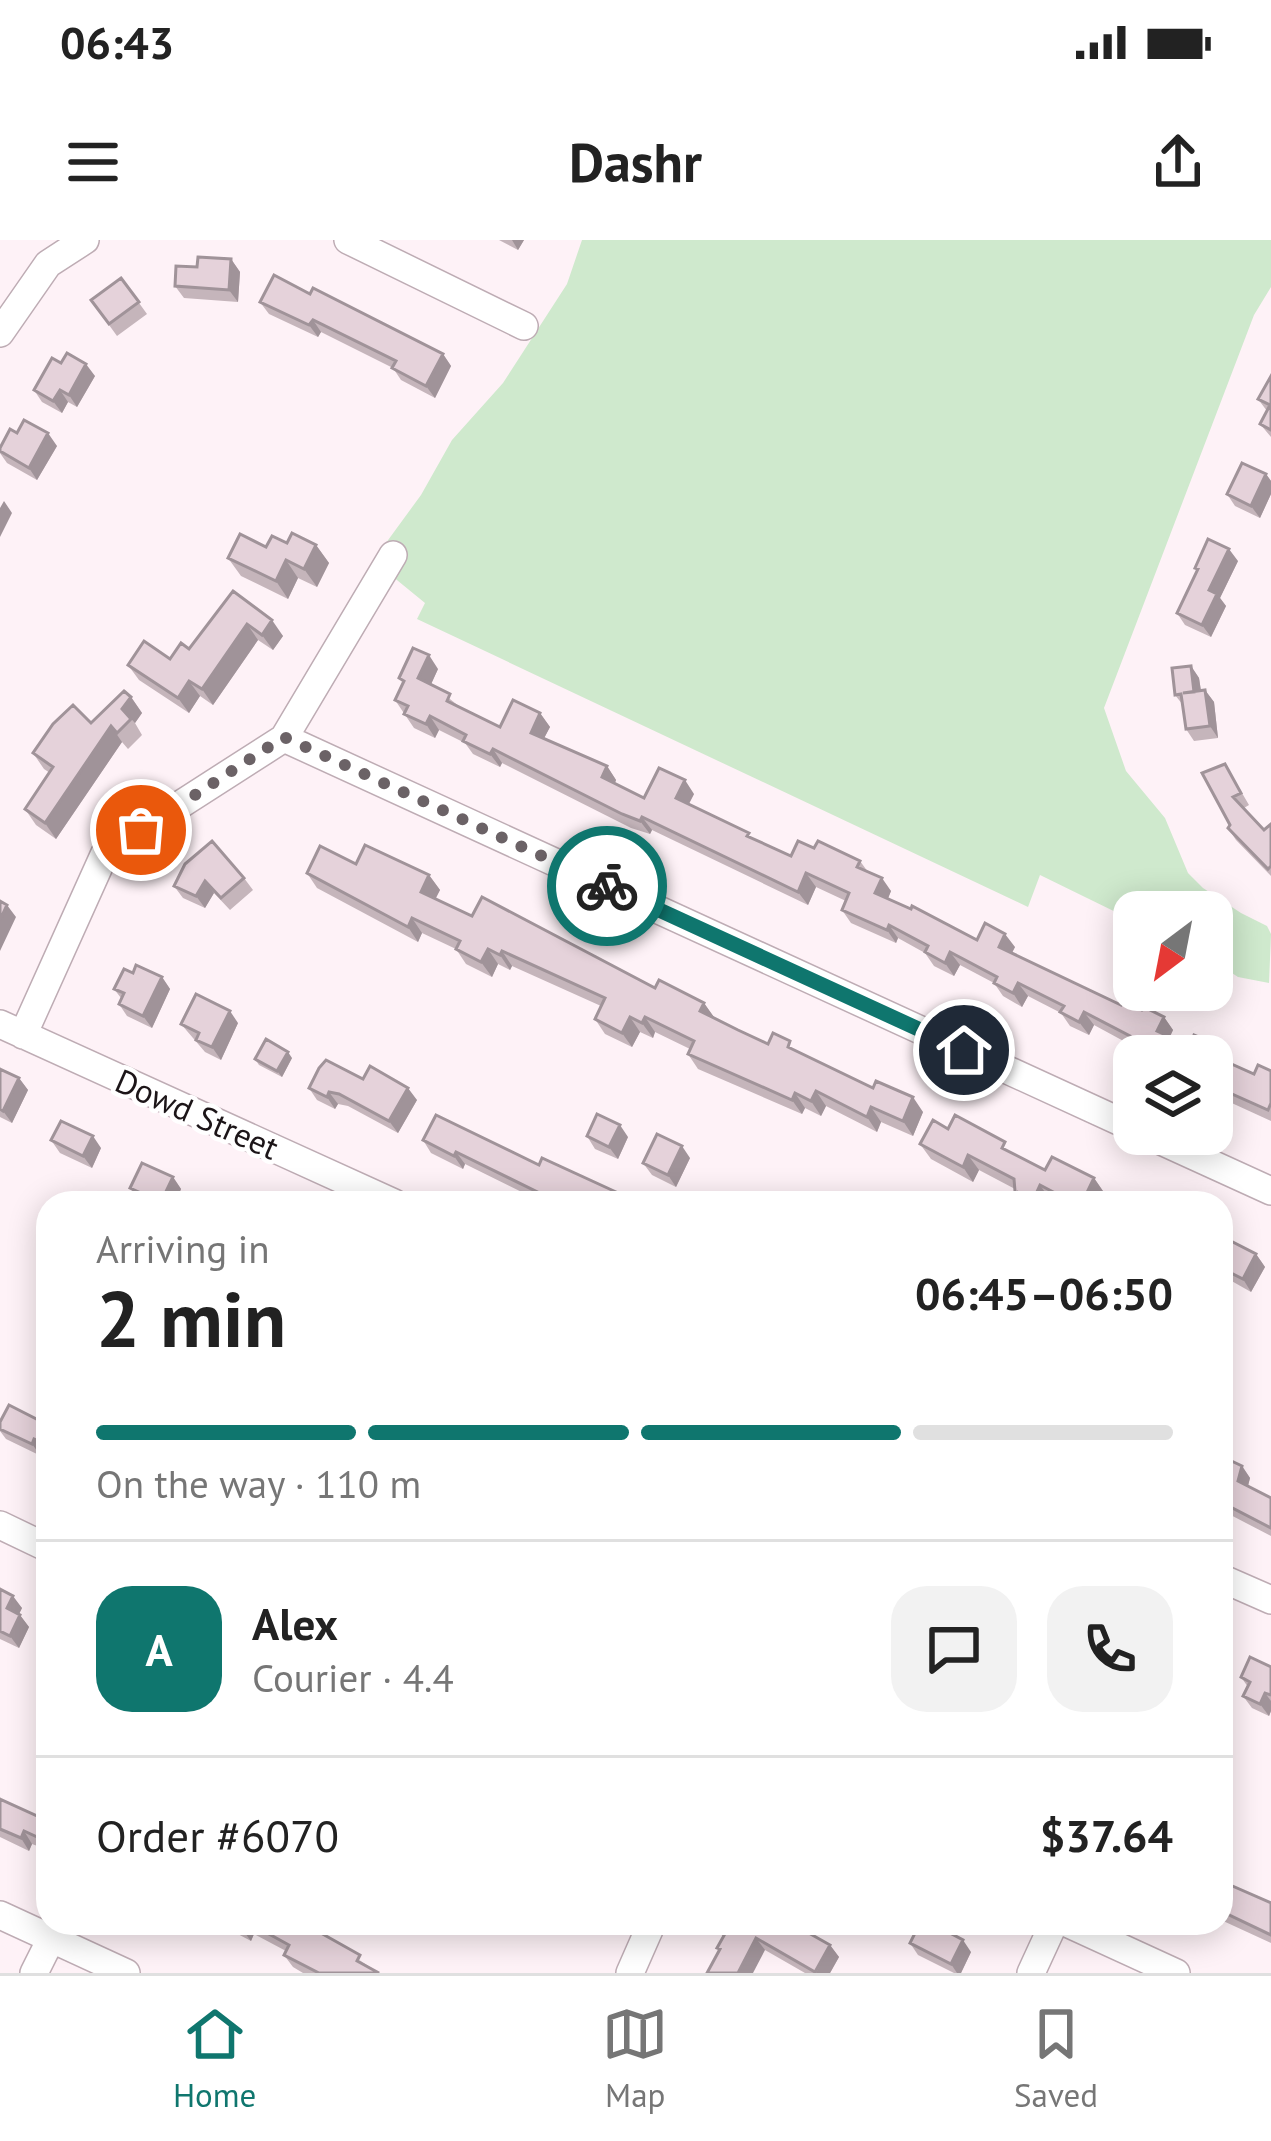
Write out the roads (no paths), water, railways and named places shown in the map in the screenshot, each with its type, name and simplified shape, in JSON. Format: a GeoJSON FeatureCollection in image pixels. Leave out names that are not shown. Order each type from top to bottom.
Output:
{"type":"FeatureCollection","features":[{"type":"Feature","properties":{"kind":"street"},"geometry":{"type":"LineString","coordinates":[[0,333],[47,264],[85,240]]}},
{"type":"Feature","properties":{"kind":"street"},"geometry":{"type":"LineString","coordinates":[[348,240],[524,326]]}},
{"type":"Feature","properties":{"kind":"street"},"geometry":{"type":"LineString","coordinates":[[12,1030],[105,853],[284,737],[393,555]]}},
{"type":"Feature","properties":{"kind":"street"},"geometry":{"type":"LineString","coordinates":[[284,737],[1113,1118]]}},
{"type":"Feature","properties":{"kind":"street","name":"Dowd Street"},"geometry":{"type":"LineString","coordinates":[[12,1030],[368,1191]]}},
{"type":"Feature","properties":{"kind":"street"},"geometry":{"type":"LineString","coordinates":[[1193,1155],[1271,1191]]}},
{"type":"Feature","properties":{"kind":"street"},"geometry":{"type":"LineString","coordinates":[[0,1525],[36,1542]]}},
{"type":"Feature","properties":{"kind":"street"},"geometry":{"type":"LineString","coordinates":[[1233,1583],[1271,1600]]}},
{"type":"Feature","properties":{"kind":"street"},"geometry":{"type":"LineString","coordinates":[[0,1915],[36,1932]]}},
{"type":"Feature","properties":{"kind":"street"},"geometry":{"type":"LineString","coordinates":[[42,1935],[126,1973]]}},
{"type":"Feature","properties":{"kind":"street"},"geometry":{"type":"LineString","coordinates":[[630,1973],[647,1935]]}},
{"type":"Feature","properties":{"kind":"street"},"geometry":{"type":"LineString","coordinates":[[1031,1973],[1048,1935]]}},
{"type":"Feature","properties":{"kind":"street"},"geometry":{"type":"LineString","coordinates":[[1093,1935],[1177,1973]]}},
{"type":"Feature","properties":{"kind":"street"},"geometry":{"type":"LineString","coordinates":[[34,1973],[51,1939]]}}]}
